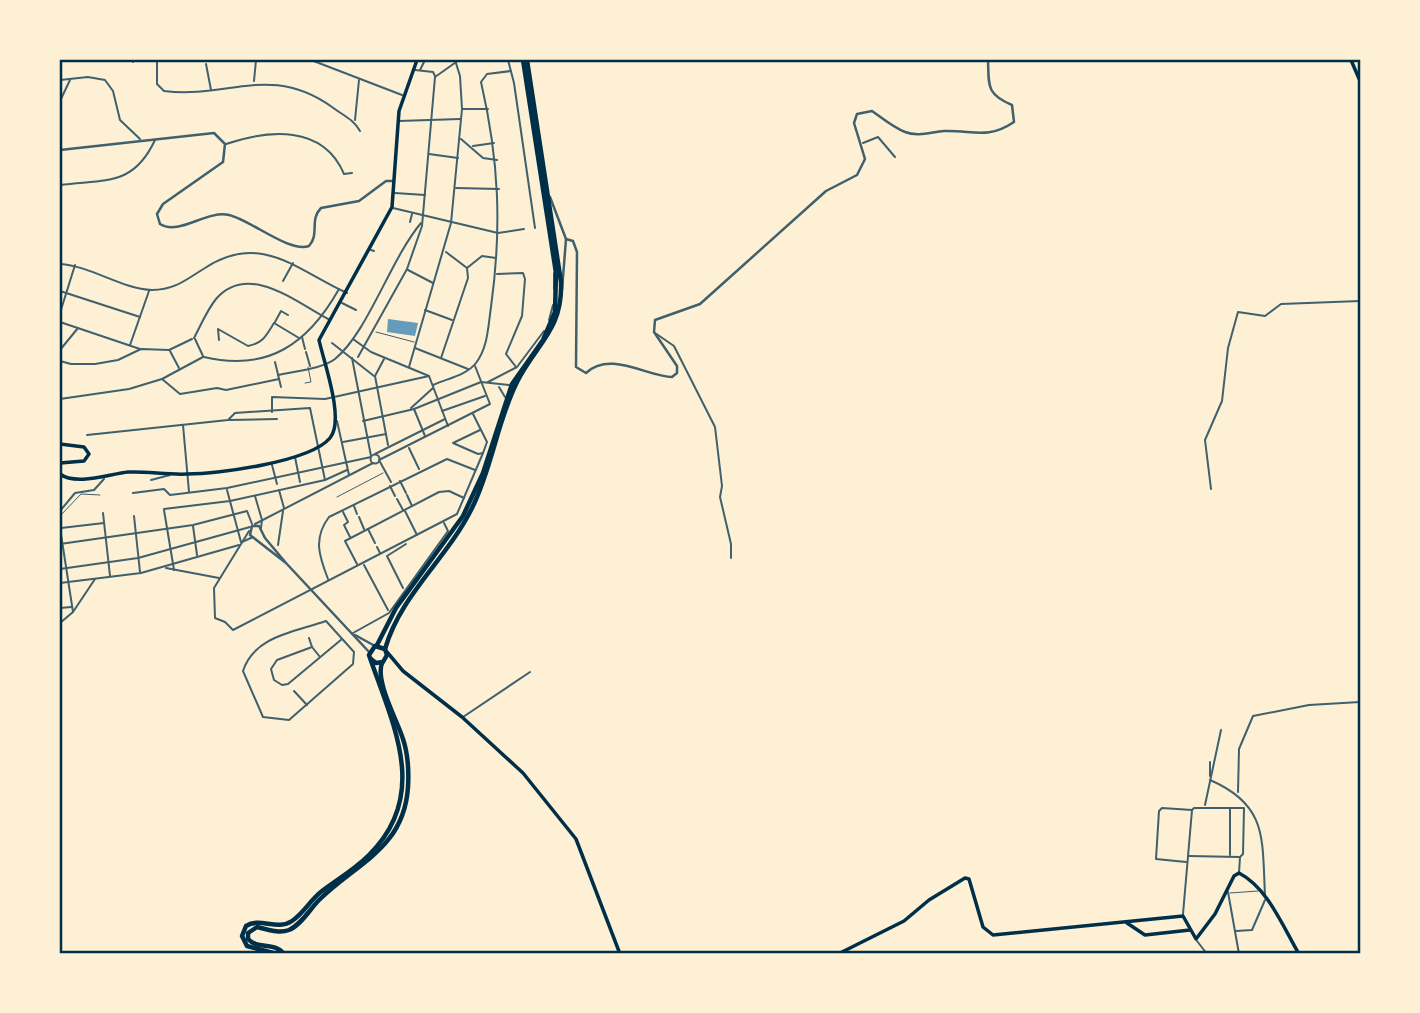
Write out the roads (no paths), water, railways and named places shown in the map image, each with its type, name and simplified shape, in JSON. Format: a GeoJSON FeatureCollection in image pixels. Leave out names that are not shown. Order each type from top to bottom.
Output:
{"type":"FeatureCollection","features":[{"type":"Feature","properties":{"kind":"highway"},"geometry":{"type":"LineString","coordinates":[[284,954],[277,947],[253,944],[248,939],[248,933],[257,928],[279,931],[292,929],[324,896],[375,856],[393,834],[403,812],[408,788],[407,755],[381,678],[386,650],[400,611],[471,509],[517,382],[550,335],[561,293],[548,194],[525,60]]}},
{"type":"Feature","properties":{"kind":"highway"},"geometry":{"type":"LineString","coordinates":[[370,656],[396,608],[463,516],[483,473],[512,384],[543,340],[552,320],[557,292],[555,264],[525,60]]}},
{"type":"Feature","properties":{"kind":"highway"},"geometry":{"type":"LineString","coordinates":[[377,646],[386,650]]}},
{"type":"Feature","properties":{"kind":"highway"},"geometry":{"type":"LineString","coordinates":[[370,656],[376,663],[384,661]]}},
{"type":"Feature","properties":{"kind":"highway"},"geometry":{"type":"LineString","coordinates":[[277,954],[247,946],[242,936],[246,926],[257,922],[277,926],[293,920],[321,892],[371,853],[388,832],[397,813],[404,788],[402,754],[370,656]]}},
{"type":"Feature","properties":{"kind":"main road"},"geometry":{"type":"LineString","coordinates":[[60,474],[65,478],[135,472],[188,474],[223,471],[295,456],[330,439],[337,421],[319,340],[373,250],[392,207],[398,121],[417,60]]}},
{"type":"Feature","properties":{"kind":"main road"},"geometry":{"type":"LineString","coordinates":[[1351,60],[1360,81]]}},
{"type":"Feature","properties":{"kind":"main road"},"geometry":{"type":"LineString","coordinates":[[60,444],[84,447],[89,455],[84,461],[60,463]]}},
{"type":"Feature","properties":{"kind":"main road"},"geometry":{"type":"LineString","coordinates":[[386,650],[396,664],[462,717],[523,773],[576,839],[620,954]]}},
{"type":"Feature","properties":{"kind":"main road"},"geometry":{"type":"LineString","coordinates":[[384,661],[396,664]]}},
{"type":"Feature","properties":{"kind":"main road"},"geometry":{"type":"LineString","coordinates":[[838,954],[904,921],[929,900],[965,878],[969,879],[983,927],[993,935],[1183,916],[1196,939],[1229,892],[1232,877],[1239,873],[1266,899],[1285,926],[1299,954]]}},
{"type":"Feature","properties":{"kind":"main road"},"geometry":{"type":"LineString","coordinates":[[1126,922],[1145,935],[1190,930]]}},
{"type":"Feature","properties":{"kind":"street"},"geometry":{"type":"LineString","coordinates":[[157,60],[157,83],[164,91],[211,91],[254,82],[279,83],[324,101],[355,120]]}},
{"type":"Feature","properties":{"kind":"street"},"geometry":{"type":"LineString","coordinates":[[254,82],[256,60]]}},
{"type":"Feature","properties":{"kind":"street"},"geometry":{"type":"LineString","coordinates":[[312,60],[404,96]]}},
{"type":"Feature","properties":{"kind":"street"},"geometry":{"type":"LineString","coordinates":[[420,71],[425,60]]}},
{"type":"Feature","properties":{"kind":"street"},"geometry":{"type":"LineString","coordinates":[[435,77],[456,60]]}},
{"type":"Feature","properties":{"kind":"street"},"geometry":{"type":"LineString","coordinates":[[409,368],[451,223],[462,109],[456,60]]}},
{"type":"Feature","properties":{"kind":"street"},"geometry":{"type":"LineString","coordinates":[[508,60],[535,228]]}},
{"type":"Feature","properties":{"kind":"street"},"geometry":{"type":"LineString","coordinates":[[548,194],[566,239],[575,244],[578,263],[574,358],[580,372],[586,373],[599,366],[619,365],[673,377],[677,373],[677,366],[654,332],[655,320],[700,304],[826,191],[857,175],[865,159],[863,143],[854,118],[857,114],[872,111],[906,133],[921,135],[945,131],[983,135],[1002,130],[1014,122],[1012,105],[996,98],[990,89],[988,60]]}},
{"type":"Feature","properties":{"kind":"street"},"geometry":{"type":"LineString","coordinates":[[206,64],[211,91]]}},
{"type":"Feature","properties":{"kind":"street"},"geometry":{"type":"LineString","coordinates":[[358,357],[407,269],[422,222],[435,77],[433,72],[414,70]]}},
{"type":"Feature","properties":{"kind":"street"},"geometry":{"type":"LineString","coordinates":[[409,410],[433,386],[469,370],[485,348],[496,274],[499,189],[497,160],[481,82],[487,74],[511,71]]}},
{"type":"Feature","properties":{"kind":"street"},"geometry":{"type":"LineString","coordinates":[[60,102],[70,79]]}},
{"type":"Feature","properties":{"kind":"street"},"geometry":{"type":"LineString","coordinates":[[359,79],[355,120],[360,131]]}},
{"type":"Feature","properties":{"kind":"street"},"geometry":{"type":"LineString","coordinates":[[60,80],[105,80],[113,90],[120,120],[140,139]]}},
{"type":"Feature","properties":{"kind":"street"},"geometry":{"type":"LineString","coordinates":[[462,109],[488,109]]}},
{"type":"Feature","properties":{"kind":"street"},"geometry":{"type":"LineString","coordinates":[[398,121],[461,119]]}},
{"type":"Feature","properties":{"kind":"street"},"geometry":{"type":"LineString","coordinates":[[60,150],[206,132],[219,136],[225,144],[225,156],[219,166],[163,204],[157,214],[160,224],[174,227],[223,214],[245,220],[293,246],[303,248],[314,240],[314,216],[321,208],[359,201],[383,183],[394,181]]}},
{"type":"Feature","properties":{"kind":"street"},"geometry":{"type":"LineString","coordinates":[[225,144],[257,133],[298,135],[329,152],[345,174],[352,173]]}},
{"type":"Feature","properties":{"kind":"street"},"geometry":{"type":"LineString","coordinates":[[863,143],[877,137],[895,157]]}},
{"type":"Feature","properties":{"kind":"street"},"geometry":{"type":"LineString","coordinates":[[60,185],[126,176],[146,160],[156,139]]}},
{"type":"Feature","properties":{"kind":"street"},"geometry":{"type":"LineString","coordinates":[[460,139],[483,158],[497,160]]}},
{"type":"Feature","properties":{"kind":"street"},"geometry":{"type":"LineString","coordinates":[[472,147],[494,143]]}},
{"type":"Feature","properties":{"kind":"street"},"geometry":{"type":"LineString","coordinates":[[428,154],[458,158]]}},
{"type":"Feature","properties":{"kind":"street"},"geometry":{"type":"LineString","coordinates":[[454,188],[499,189]]}},
{"type":"Feature","properties":{"kind":"street"},"geometry":{"type":"LineString","coordinates":[[394,193],[425,195]]}},
{"type":"Feature","properties":{"kind":"street"},"geometry":{"type":"LineString","coordinates":[[392,207],[498,233],[524,229]]}},
{"type":"Feature","properties":{"kind":"street"},"geometry":{"type":"LineString","coordinates":[[410,222],[412,213]]}},
{"type":"Feature","properties":{"kind":"street"},"geometry":{"type":"LineString","coordinates":[[162,379],[180,394],[217,388],[226,390],[334,360],[352,338],[405,241],[422,222]]}},
{"type":"Feature","properties":{"kind":"street"},"geometry":{"type":"LineString","coordinates":[[561,293],[566,273],[566,239]]}},
{"type":"Feature","properties":{"kind":"street"},"geometry":{"type":"LineString","coordinates":[[441,358],[468,278],[467,268],[444,251]]}},
{"type":"Feature","properties":{"kind":"street"},"geometry":{"type":"LineString","coordinates":[[60,264],[75,265],[149,290],[183,284],[227,256],[253,252],[274,255],[293,263],[347,293]]}},
{"type":"Feature","properties":{"kind":"street"},"geometry":{"type":"LineString","coordinates":[[467,268],[482,256],[497,258]]}},
{"type":"Feature","properties":{"kind":"street"},"geometry":{"type":"LineString","coordinates":[[283,281],[293,263]]}},
{"type":"Feature","properties":{"kind":"street"},"geometry":{"type":"LineString","coordinates":[[487,382],[517,367],[538,342],[548,323],[553,303],[555,264]]}},
{"type":"Feature","properties":{"kind":"street"},"geometry":{"type":"LineString","coordinates":[[60,313],[75,265]]}},
{"type":"Feature","properties":{"kind":"street"},"geometry":{"type":"LineString","coordinates":[[407,269],[433,283]]}},
{"type":"Feature","properties":{"kind":"street"},"geometry":{"type":"LineString","coordinates":[[496,274],[523,273],[526,294],[522,316],[506,354],[517,367]]}},
{"type":"Feature","properties":{"kind":"street"},"geometry":{"type":"LineString","coordinates":[[60,322],[141,349],[169,350],[194,338],[216,300],[233,287],[246,284],[270,287],[331,320]]}},
{"type":"Feature","properties":{"kind":"street"},"geometry":{"type":"LineString","coordinates":[[60,399],[119,391],[162,379],[204,357],[233,362],[260,359],[282,352],[323,316],[339,289]]}},
{"type":"Feature","properties":{"kind":"street"},"geometry":{"type":"LineString","coordinates":[[130,346],[149,290]]}},
{"type":"Feature","properties":{"kind":"street"},"geometry":{"type":"LineString","coordinates":[[60,291],[68,291],[140,317]]}},
{"type":"Feature","properties":{"kind":"street"},"geometry":{"type":"LineString","coordinates":[[1211,489],[1205,440],[1222,401],[1228,348],[1238,312],[1265,316],[1281,304],[1360,302]]}},
{"type":"Feature","properties":{"kind":"street"},"geometry":{"type":"LineString","coordinates":[[342,303],[356,310]]}},
{"type":"Feature","properties":{"kind":"street"},"geometry":{"type":"LineString","coordinates":[[425,310],[453,321]]}},
{"type":"Feature","properties":{"kind":"street"},"geometry":{"type":"LineString","coordinates":[[219,340],[218,329],[248,346],[256,344],[263,341],[281,311],[288,315]]}},
{"type":"Feature","properties":{"kind":"street"},"geometry":{"type":"LineString","coordinates":[[274,323],[301,337],[309,367]]}},
{"type":"Feature","properties":{"kind":"street"},"geometry":{"type":"LineString","coordinates":[[60,350],[78,328]]}},
{"type":"Feature","properties":{"kind":"street"},"geometry":{"type":"LineString","coordinates":[[654,332],[674,346],[715,427],[722,475],[720,497],[732,544],[731,558]]}},
{"type":"Feature","properties":{"kind":"street"},"geometry":{"type":"LineString","coordinates":[[194,338],[204,357]]}},
{"type":"Feature","properties":{"kind":"street"},"geometry":{"type":"LineString","coordinates":[[352,338],[385,358],[429,376],[448,427]]}},
{"type":"Feature","properties":{"kind":"street"},"geometry":{"type":"LineString","coordinates":[[332,343],[375,376]]}},
{"type":"Feature","properties":{"kind":"street"},"geometry":{"type":"LineString","coordinates":[[414,348],[469,370]]}},
{"type":"Feature","properties":{"kind":"street"},"geometry":{"type":"LineString","coordinates":[[60,361],[71,365],[96,364],[118,360],[141,349]]}},
{"type":"Feature","properties":{"kind":"street"},"geometry":{"type":"LineString","coordinates":[[169,350],[179,369]]}},
{"type":"Feature","properties":{"kind":"street"},"geometry":{"type":"LineString","coordinates":[[352,358],[373,463]]}},
{"type":"Feature","properties":{"kind":"street"},"geometry":{"type":"LineString","coordinates":[[385,358],[375,376],[388,445]]}},
{"type":"Feature","properties":{"kind":"street"},"geometry":{"type":"LineString","coordinates":[[275,362],[281,387]]}},
{"type":"Feature","properties":{"kind":"street"},"geometry":{"type":"LineString","coordinates":[[60,569],[138,558],[251,527],[490,404],[474,365]]}},
{"type":"Feature","properties":{"kind":"street"},"geometry":{"type":"LineString","coordinates":[[272,412],[272,397],[332,398],[377,390],[429,376]]}},
{"type":"Feature","properties":{"kind":"street"},"geometry":{"type":"LineString","coordinates":[[363,421],[414,409],[481,382],[498,386],[512,384]]}},
{"type":"Feature","properties":{"kind":"street"},"geometry":{"type":"LineString","coordinates":[[498,386],[507,399]]}},
{"type":"Feature","properties":{"kind":"street"},"geometry":{"type":"LineString","coordinates":[[442,411],[486,395]]}},
{"type":"Feature","properties":{"kind":"street"},"geometry":{"type":"LineString","coordinates":[[228,420],[235,413],[310,408],[324,480]]}},
{"type":"Feature","properties":{"kind":"street"},"geometry":{"type":"LineString","coordinates":[[414,409],[425,437]]}},
{"type":"Feature","properties":{"kind":"street"},"geometry":{"type":"LineString","coordinates":[[251,527],[214,588],[215,618],[225,622],[233,630],[457,514],[487,442],[472,413]]}},
{"type":"Feature","properties":{"kind":"street"},"geometry":{"type":"LineString","coordinates":[[87,435],[228,420],[277,419]]}},
{"type":"Feature","properties":{"kind":"street"},"geometry":{"type":"LineString","coordinates":[[133,493],[164,489],[170,495],[227,488],[275,475],[372,456],[421,428],[445,419]]}},
{"type":"Feature","properties":{"kind":"street"},"geometry":{"type":"LineString","coordinates":[[337,421],[349,475]]}},
{"type":"Feature","properties":{"kind":"street"},"geometry":{"type":"LineString","coordinates":[[183,424],[189,493]]}},
{"type":"Feature","properties":{"kind":"street"},"geometry":{"type":"LineString","coordinates":[[480,430],[453,443],[478,454],[483,453]]}},
{"type":"Feature","properties":{"kind":"street"},"geometry":{"type":"LineString","coordinates":[[342,442],[386,434]]}},
{"type":"Feature","properties":{"kind":"street"},"geometry":{"type":"LineString","coordinates":[[408,446],[419,470]]}},
{"type":"Feature","properties":{"kind":"street"},"geometry":{"type":"LineString","coordinates":[[295,456],[301,484]]}},
{"type":"Feature","properties":{"kind":"street"},"geometry":{"type":"LineString","coordinates":[[372,456],[379,460],[417,536]]}},
{"type":"Feature","properties":{"kind":"street"},"geometry":{"type":"LineString","coordinates":[[328,579],[319,554],[319,533],[330,517],[447,458],[476,470]]}},
{"type":"Feature","properties":{"kind":"street"},"geometry":{"type":"LineString","coordinates":[[272,465],[277,484]]}},
{"type":"Feature","properties":{"kind":"street"},"geometry":{"type":"LineString","coordinates":[[174,570],[163,509],[230,501],[324,480],[348,470]]}},
{"type":"Feature","properties":{"kind":"street"},"geometry":{"type":"LineString","coordinates":[[151,480],[170,474]]}},
{"type":"Feature","properties":{"kind":"street"},"geometry":{"type":"LineString","coordinates":[[60,511],[75,494],[98,487],[106,476]]}},
{"type":"Feature","properties":{"kind":"street"},"geometry":{"type":"LineString","coordinates":[[95,477],[98,487]]}},
{"type":"Feature","properties":{"kind":"street"},"geometry":{"type":"LineString","coordinates":[[399,480],[412,506]]}},
{"type":"Feature","properties":{"kind":"street"},"geometry":{"type":"LineString","coordinates":[[251,481],[253,488]]}},
{"type":"Feature","properties":{"kind":"street"},"geometry":{"type":"LineString","coordinates":[[227,488],[241,544]]}},
{"type":"Feature","properties":{"kind":"street"},"geometry":{"type":"LineString","coordinates":[[278,489],[284,509],[278,545]]}},
{"type":"Feature","properties":{"kind":"street"},"geometry":{"type":"LineString","coordinates":[[358,565],[345,541],[351,537],[439,492],[449,491],[464,498]]}},
{"type":"Feature","properties":{"kind":"street"},"geometry":{"type":"LineString","coordinates":[[60,583],[141,573],[241,544],[255,537],[261,530],[262,520],[255,495]]}},
{"type":"Feature","properties":{"kind":"street"},"geometry":{"type":"LineString","coordinates":[[354,505],[381,554]]}},
{"type":"Feature","properties":{"kind":"street"},"geometry":{"type":"LineString","coordinates":[[60,544],[193,525],[247,510],[255,537],[286,563],[370,656]]}},
{"type":"Feature","properties":{"kind":"street"},"geometry":{"type":"LineString","coordinates":[[342,511],[348,522],[344,525],[351,537]]}},
{"type":"Feature","properties":{"kind":"street"},"geometry":{"type":"LineString","coordinates":[[103,513],[111,577]]}},
{"type":"Feature","properties":{"kind":"street"},"geometry":{"type":"LineString","coordinates":[[134,516],[141,573]]}},
{"type":"Feature","properties":{"kind":"street"},"geometry":{"type":"LineString","coordinates":[[352,634],[389,612],[448,531],[443,522]]}},
{"type":"Feature","properties":{"kind":"street"},"geometry":{"type":"LineString","coordinates":[[73,612],[65,543],[60,527],[104,523]]}},
{"type":"Feature","properties":{"kind":"street"},"geometry":{"type":"LineString","coordinates":[[193,525],[197,557]]}},
{"type":"Feature","properties":{"kind":"street"},"geometry":{"type":"LineString","coordinates":[[251,527],[261,530],[286,563]]}},
{"type":"Feature","properties":{"kind":"street"},"geometry":{"type":"LineString","coordinates":[[404,589],[387,556],[407,544]]}},
{"type":"Feature","properties":{"kind":"street"},"geometry":{"type":"LineString","coordinates":[[364,565],[389,612]]}},
{"type":"Feature","properties":{"kind":"street"},"geometry":{"type":"LineString","coordinates":[[164,568],[220,578]]}},
{"type":"Feature","properties":{"kind":"street"},"geometry":{"type":"LineString","coordinates":[[60,623],[73,612],[96,578]]}},
{"type":"Feature","properties":{"kind":"street"},"geometry":{"type":"LineString","coordinates":[[60,608],[71,607]]}},
{"type":"Feature","properties":{"kind":"street"},"geometry":{"type":"LineString","coordinates":[[326,621],[354,652],[353,664],[289,720],[264,717],[243,671],[247,658],[264,642],[335,617]]}},
{"type":"Feature","properties":{"kind":"street"},"geometry":{"type":"LineString","coordinates":[[352,634],[377,646]]}},
{"type":"Feature","properties":{"kind":"street"},"geometry":{"type":"LineString","coordinates":[[309,638],[320,657]]}},
{"type":"Feature","properties":{"kind":"street"},"geometry":{"type":"LineString","coordinates":[[312,646],[277,660],[271,668],[274,680],[282,685],[288,684],[342,639]]}},
{"type":"Feature","properties":{"kind":"street"},"geometry":{"type":"LineString","coordinates":[[462,717],[530,671]]}},
{"type":"Feature","properties":{"kind":"street"},"geometry":{"type":"LineString","coordinates":[[294,691],[307,705]]}},
{"type":"Feature","properties":{"kind":"street"},"geometry":{"type":"LineString","coordinates":[[1238,793],[1239,749],[1253,716],[1309,705],[1360,702]]}},
{"type":"Feature","properties":{"kind":"street"},"geometry":{"type":"LineString","coordinates":[[1205,806],[1221,730]]}},
{"type":"Feature","properties":{"kind":"street"},"geometry":{"type":"LineString","coordinates":[[1210,762],[1210,780]]}},
{"type":"Feature","properties":{"kind":"street"},"geometry":{"type":"LineString","coordinates":[[1210,780],[1238,793],[1259,825],[1266,899],[1252,930],[1236,931]]}},
{"type":"Feature","properties":{"kind":"street"},"geometry":{"type":"LineString","coordinates":[[1230,807],[1230,856]]}},
{"type":"Feature","properties":{"kind":"street"},"geometry":{"type":"LineString","coordinates":[[1187,862],[1156,859],[1160,809],[1242,807],[1244,854],[1240,857],[1239,873]]}},
{"type":"Feature","properties":{"kind":"street"},"geometry":{"type":"LineString","coordinates":[[1183,916],[1193,809]]}},
{"type":"Feature","properties":{"kind":"street"},"geometry":{"type":"LineString","coordinates":[[1188,856],[1240,857]]}},
{"type":"Feature","properties":{"kind":"street"},"geometry":{"type":"LineString","coordinates":[[1229,892],[1239,954]]}},
{"type":"Feature","properties":{"kind":"street"},"geometry":{"type":"LineString","coordinates":[[1196,939],[1208,954]]}},
{"type":"Feature","properties":{"kind":"lane"},"geometry":{"type":"LineString","coordinates":[[376,332],[416,343]]}},
{"type":"Feature","properties":{"kind":"lane"},"geometry":{"type":"LineString","coordinates":[[305,383],[311,382],[309,367]]}},
{"type":"Feature","properties":{"kind":"lane"},"geometry":{"type":"LineString","coordinates":[[337,497],[385,472]]}},
{"type":"Feature","properties":{"kind":"lane"},"geometry":{"type":"LineString","coordinates":[[60,527],[60,516],[81,494],[100,495]]}},
{"type":"Feature","properties":{"kind":"lane"},"geometry":{"type":"LineString","coordinates":[[1229,892],[1258,891]]}},
{"type":"Feature","properties":{"kind":"water"},"geometry":{"type":"Polygon","coordinates":[[[388,319],[418,323],[415,336],[387,332],[388,319]]]}}]}
